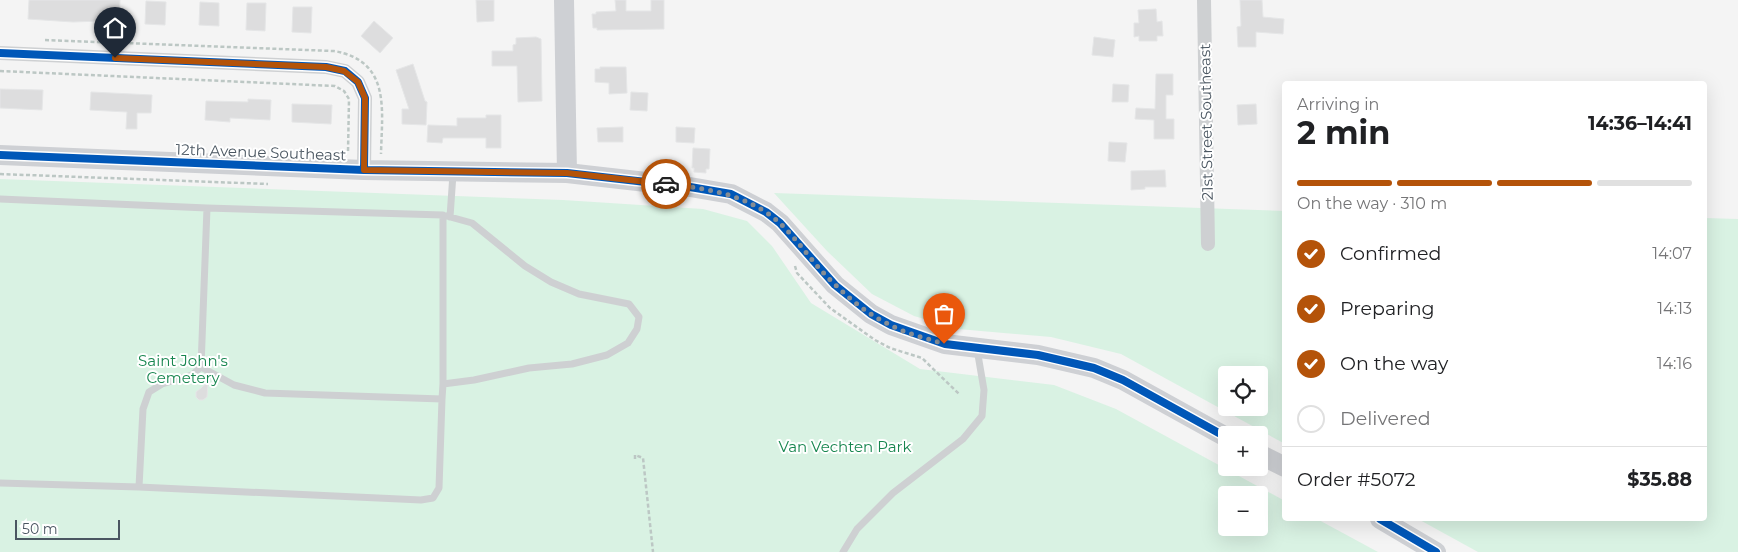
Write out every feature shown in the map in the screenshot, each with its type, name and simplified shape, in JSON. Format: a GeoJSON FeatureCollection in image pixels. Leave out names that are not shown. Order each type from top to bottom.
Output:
{"type":"FeatureCollection","features":[{"type":"Feature","properties":{"kind":"street"},"geometry":{"type":"LineString","coordinates":[[564,0],[567,173]]}},
{"type":"Feature","properties":{"kind":"street","name":"21st Street Southeast"},"geometry":{"type":"LineString","coordinates":[[1204,0],[1208,244]]}},
{"type":"Feature","properties":{"kind":"street"},"geometry":{"type":"LineString","coordinates":[[0,53],[326,67],[344,71],[358,82],[365,98],[364,170]]}},
{"type":"Feature","properties":{"kind":"street","name":"12th Avenue Southeast"},"geometry":{"type":"LineString","coordinates":[[0,155],[364,170],[567,173],[714,190],[731,194],[750,202],[766,212],[780,223],[819,268],[853,300],[871,314],[891,325],[944,344],[1038,355],[1094,368],[1124,380],[1218,433]]}},
{"type":"Feature","properties":{"kind":"street"},"geometry":{"type":"LineString","coordinates":[[1268,458],[1282,466]]}},
{"type":"Feature","properties":{"kind":"street"},"geometry":{"type":"LineString","coordinates":[[1383,521],[1436,552]]}},
{"type":"Feature","properties":{"kind":"lane"},"geometry":{"type":"LineString","coordinates":[[0,483],[139,487],[422,500],[433,498],[439,488],[447,216],[453,171]]}},
{"type":"Feature","properties":{"kind":"lane"},"geometry":{"type":"LineString","coordinates":[[0,199],[447,216],[472,224],[525,266],[551,282],[579,294],[629,304],[639,317],[636,329],[628,343],[607,355],[572,364],[529,368],[474,380],[443,384]]}},
{"type":"Feature","properties":{"kind":"lane"},"geometry":{"type":"LineString","coordinates":[[139,487],[143,409],[149,392],[162,384],[192,375],[201,367],[207,208]]}},
{"type":"Feature","properties":{"kind":"lane"},"geometry":{"type":"LineString","coordinates":[[843,552],[857,529],[893,493],[963,439],[982,416],[984,390],[977,349]]}},
{"type":"Feature","properties":{"kind":"lane"},"geometry":{"type":"LineString","coordinates":[[201,367],[234,384],[265,393],[442,399]]}},
{"type":"Feature","properties":{"kind":"path"},"geometry":{"type":"LineString","coordinates":[[0,71],[336,86],[344,91],[349,99],[348,156]]}},
{"type":"Feature","properties":{"kind":"path"},"geometry":{"type":"LineString","coordinates":[[0,174],[276,184]]}},
{"type":"Feature","properties":{"kind":"path"},"geometry":{"type":"LineString","coordinates":[[794,265],[797,273],[830,308],[875,340],[890,348],[922,358],[959,394]]}},
{"type":"Feature","properties":{"kind":"path"},"geometry":{"type":"LineString","coordinates":[[635,459],[636,455],[643,458],[653,552]]}},
{"type":"Feature","properties":{"kind":"green space","name":"Saint John's Cemetery"},"geometry":{"type":"Polygon","coordinates":[[[0,179],[563,200],[703,209],[747,221],[772,246],[811,303],[920,369],[1054,385],[1116,409],[1218,465],[1218,476],[1239,476],[1257,486],[1218,486],[1218,536],[1268,536],[1268,492],[1282,499],[1282,521],[1321,521],[1378,552],[0,552],[0,179]]]}},
{"type":"Feature","properties":{"kind":"green space"},"geometry":{"type":"Polygon","coordinates":[[[774,193],[1282,211],[1282,442],[1268,435],[1268,426],[1252,426],[1234,416],[1268,416],[1268,366],[1218,366],[1218,407],[1121,354],[1051,337],[958,329],[914,316],[872,294],[827,251],[774,193]]]}},
{"type":"Feature","properties":{"kind":"green space"},"geometry":{"type":"Polygon","coordinates":[[[1707,218],[1738,219],[1738,552],[1478,552],[1422,521],[1707,521],[1707,218]]]}},
{"type":"Feature","properties":{"kind":"building"},"geometry":{"type":"Polygon","coordinates":[[[29,0],[120,0],[119,25],[99,24],[99,21],[73,22],[28,19],[29,0]]]}},
{"type":"Feature","properties":{"kind":"building"},"geometry":{"type":"Polygon","coordinates":[[[476,0],[494,0],[494,21],[477,22],[476,0]]]}},
{"type":"Feature","properties":{"kind":"building"},"geometry":{"type":"Polygon","coordinates":[[[615,0],[626,0],[626,11],[651,11],[651,0],[664,0],[664,29],[597,30],[597,28],[593,28],[592,14],[616,11],[615,0]]]}},
{"type":"Feature","properties":{"kind":"building"},"geometry":{"type":"Polygon","coordinates":[[[1240,0],[1262,0],[1263,17],[1284,19],[1283,34],[1256,32],[1256,47],[1238,47],[1237,27],[1241,26],[1240,0]]]}},
{"type":"Feature","properties":{"kind":"building"},"geometry":{"type":"Polygon","coordinates":[[[146,1],[166,2],[165,25],[145,24],[146,1]]]}},
{"type":"Feature","properties":{"kind":"building"},"geometry":{"type":"Polygon","coordinates":[[[200,2],[219,3],[219,26],[199,25],[200,2]]]}},
{"type":"Feature","properties":{"kind":"building"},"geometry":{"type":"Polygon","coordinates":[[[247,3],[266,3],[265,31],[246,30],[247,3]]]}},
{"type":"Feature","properties":{"kind":"building"},"geometry":{"type":"Polygon","coordinates":[[[293,7],[312,7],[311,33],[292,32],[293,7]]]}},
{"type":"Feature","properties":{"kind":"building"},"geometry":{"type":"Polygon","coordinates":[[[1156,9],[1157,22],[1162,21],[1163,36],[1157,36],[1157,41],[1139,41],[1139,36],[1134,37],[1134,23],[1139,23],[1138,10],[1156,9]]]}},
{"type":"Feature","properties":{"kind":"building"},"geometry":{"type":"Polygon","coordinates":[[[374,21],[393,38],[380,53],[361,36],[374,21]]]}},
{"type":"Feature","properties":{"kind":"building"},"geometry":{"type":"Polygon","coordinates":[[[536,37],[541,39],[542,101],[518,102],[517,66],[492,66],[492,51],[513,51],[516,38],[536,37]]]}},
{"type":"Feature","properties":{"kind":"building"},"geometry":{"type":"Polygon","coordinates":[[[1094,37],[1115,40],[1113,57],[1092,55],[1094,37]]]}},
{"type":"Feature","properties":{"kind":"building"},"geometry":{"type":"Polygon","coordinates":[[[413,64],[425,101],[427,102],[426,125],[402,124],[402,109],[409,109],[396,70],[413,64]]]}},
{"type":"Feature","properties":{"kind":"building"},"geometry":{"type":"Polygon","coordinates":[[[600,67],[626,67],[627,93],[609,94],[609,83],[595,82],[595,69],[600,69],[600,67]]]}},
{"type":"Feature","properties":{"kind":"building"},"geometry":{"type":"Polygon","coordinates":[[[1156,74],[1173,74],[1173,95],[1166,95],[1166,119],[1174,119],[1174,139],[1154,139],[1154,120],[1135,119],[1136,108],[1155,109],[1156,74]]]}},
{"type":"Feature","properties":{"kind":"building"},"geometry":{"type":"Polygon","coordinates":[[[1113,84],[1129,85],[1128,102],[1112,102],[1113,84]]]}},
{"type":"Feature","properties":{"kind":"building"},"geometry":{"type":"Polygon","coordinates":[[[0,89],[43,90],[42,110],[0,108],[0,89]]]}},
{"type":"Feature","properties":{"kind":"building"},"geometry":{"type":"Polygon","coordinates":[[[91,92],[152,95],[151,113],[137,113],[137,129],[126,129],[127,112],[90,110],[91,92]]]}},
{"type":"Feature","properties":{"kind":"building"},"geometry":{"type":"Polygon","coordinates":[[[631,92],[648,93],[647,111],[630,110],[631,92]]]}},
{"type":"Feature","properties":{"kind":"building"},"geometry":{"type":"Polygon","coordinates":[[[248,99],[271,100],[270,120],[230,118],[230,122],[205,120],[206,101],[248,102],[248,99]]]}},
{"type":"Feature","properties":{"kind":"building"},"geometry":{"type":"Polygon","coordinates":[[[292,104],[332,105],[331,124],[292,122],[292,104]]]}},
{"type":"Feature","properties":{"kind":"building"},"geometry":{"type":"Polygon","coordinates":[[[1256,104],[1257,124],[1238,125],[1237,105],[1256,104]]]}},
{"type":"Feature","properties":{"kind":"building"},"geometry":{"type":"Polygon","coordinates":[[[486,115],[501,115],[501,148],[486,148],[486,138],[443,138],[442,143],[427,142],[428,125],[457,126],[457,118],[486,118],[486,115]]]}},
{"type":"Feature","properties":{"kind":"building"},"geometry":{"type":"Polygon","coordinates":[[[623,127],[623,142],[598,142],[597,128],[623,127]]]}},
{"type":"Feature","properties":{"kind":"building"},"geometry":{"type":"Polygon","coordinates":[[[676,127],[695,128],[694,143],[676,142],[676,127]]]}},
{"type":"Feature","properties":{"kind":"building"},"geometry":{"type":"Polygon","coordinates":[[[1109,142],[1127,143],[1125,162],[1108,161],[1109,142]]]}},
{"type":"Feature","properties":{"kind":"building"},"geometry":{"type":"Polygon","coordinates":[[[693,148],[710,149],[709,169],[706,169],[706,173],[694,172],[694,168],[692,168],[693,148]]]}},
{"type":"Feature","properties":{"kind":"building"},"geometry":{"type":"Polygon","coordinates":[[[1165,170],[1166,187],[1145,187],[1145,189],[1131,190],[1131,171],[1165,170]]]}},
{"type":"Feature","properties":{"kind":"building"},"geometry":{"type":"Polygon","coordinates":[[[208,382],[207,397],[199,400],[196,397],[196,392],[208,382]]]}},
{"type":"Feature","properties":{"kind":"cycle path"},"geometry":{"type":"LineString","coordinates":[[0,53],[326,67],[345,71],[358,82],[365,98],[364,170]]}},
{"type":"Feature","properties":{"kind":"cycle path"},"geometry":{"type":"LineString","coordinates":[[0,155],[364,170],[567,173],[690,187],[731,194],[766,212],[780,223],[835,285],[871,314],[891,325],[945,344],[1038,355],[1094,368],[1123,380],[1218,433]]}},
{"type":"Feature","properties":{"kind":"cycle path"},"geometry":{"type":"LineString","coordinates":[[1383,521],[1436,552]]}},
{"type":"Feature","properties":{"kind":"way so far"},"geometry":{"type":"LineString","coordinates":[[666,184],[714,190],[731,194],[750,202],[780,223],[835,285],[871,314],[915,335],[944,344]]}},
{"type":"Feature","properties":{"kind":"route"},"geometry":{"type":"LineString","coordinates":[[115,58],[326,67],[344,71],[358,82],[365,98],[364,170],[550,172],[666,184]]}},
{"type":"Feature","properties":{"kind":"park label","name":"Van Vechten Park"},"geometry":{"type":"Point","coordinates":[845,446]}}]}
